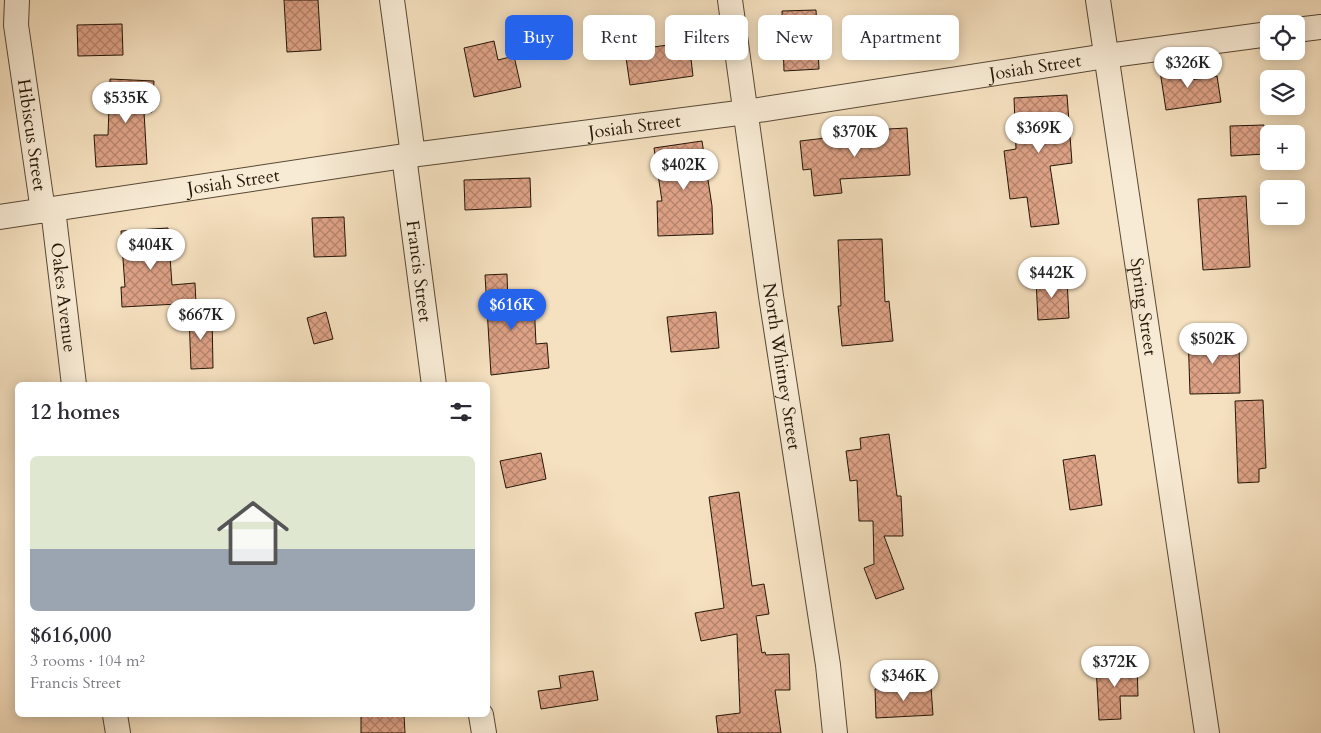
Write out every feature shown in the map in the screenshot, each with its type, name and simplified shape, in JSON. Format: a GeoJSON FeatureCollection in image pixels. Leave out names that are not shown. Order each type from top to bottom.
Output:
{"type":"FeatureCollection","features":[{"type":"Feature","properties":{"kind":"street","name":"Hibiscus Street"},"geometry":{"type":"LineString","coordinates":[[17,0],[16,24],[48,210]]}},
{"type":"Feature","properties":{"kind":"street","name":"Francis Street"},"geometry":{"type":"LineString","coordinates":[[392,0],[434,382]]}},
{"type":"Feature","properties":{"kind":"street","name":"North Whitney Street"},"geometry":{"type":"LineString","coordinates":[[730,0],[828,665],[835,733]]}},
{"type":"Feature","properties":{"kind":"street","name":"Spring Street"},"geometry":{"type":"LineString","coordinates":[[1098,0],[1207,733]]}},
{"type":"Feature","properties":{"kind":"street"},"geometry":{"type":"LineString","coordinates":[[1305,29],[1321,27]]}},
{"type":"Feature","properties":{"kind":"street","name":"Josiah Street"},"geometry":{"type":"LineString","coordinates":[[0,216],[409,156],[746,112],[1106,56],[1260,35]]}},
{"type":"Feature","properties":{"kind":"street","name":"Oakes Avenue"},"geometry":{"type":"LineString","coordinates":[[48,210],[74,382]]}},
{"type":"Feature","properties":{"kind":"street"},"geometry":{"type":"LineString","coordinates":[[115,717],[118,733]]}},
{"type":"Feature","properties":{"kind":"street"},"geometry":{"type":"LineString","coordinates":[[481,717],[484,733]]}},
{"type":"Feature","properties":{"kind":"building"},"geometry":{"type":"Polygon","coordinates":[[[284,0],[318,0],[321,50],[287,52],[284,0]]]}},
{"type":"Feature","properties":{"kind":"building"},"geometry":{"type":"Polygon","coordinates":[[[816,10],[816,15],[782,15],[782,11],[816,10]]]}},
{"type":"Feature","properties":{"kind":"building"},"geometry":{"type":"Polygon","coordinates":[[[122,24],[123,55],[78,56],[77,25],[122,24]]]}},
{"type":"Feature","properties":{"kind":"building"},"geometry":{"type":"Polygon","coordinates":[[[494,41],[498,60],[505,58],[505,60],[515,60],[521,87],[474,97],[464,48],[494,41]]]}},
{"type":"Feature","properties":{"kind":"building"},"geometry":{"type":"Polygon","coordinates":[[[665,45],[665,60],[691,60],[693,76],[630,85],[626,60],[655,60],[655,47],[665,45]]]}},
{"type":"Feature","properties":{"kind":"building"},"geometry":{"type":"Polygon","coordinates":[[[784,60],[819,60],[819,69],[784,71],[784,60]]]}},
{"type":"Feature","properties":{"kind":"building"},"geometry":{"type":"Polygon","coordinates":[[[1188,67],[1190,80],[1217,76],[1221,102],[1166,110],[1160,71],[1188,67]]]}},
{"type":"Feature","properties":{"kind":"building"},"geometry":{"type":"Polygon","coordinates":[[[110,79],[154,81],[152,112],[144,112],[147,164],[96,167],[94,135],[108,135],[110,79]]]}},
{"type":"Feature","properties":{"kind":"building"},"geometry":{"type":"Polygon","coordinates":[[[1067,95],[1072,163],[1050,166],[1059,224],[1031,227],[1027,197],[1010,199],[1004,151],[1016,149],[1014,98],[1067,95]]]}},
{"type":"Feature","properties":{"kind":"building"},"geometry":{"type":"Polygon","coordinates":[[[1260,125],[1260,154],[1231,156],[1230,126],[1260,125]]]}},
{"type":"Feature","properties":{"kind":"building"},"geometry":{"type":"Polygon","coordinates":[[[907,128],[910,175],[840,179],[842,193],[814,196],[811,169],[803,170],[800,141],[869,133],[869,130],[907,128]]]}},
{"type":"Feature","properties":{"kind":"building"},"geometry":{"type":"Polygon","coordinates":[[[702,141],[712,206],[713,234],[658,236],[657,201],[662,201],[654,148],[702,141]]]}},
{"type":"Feature","properties":{"kind":"building"},"geometry":{"type":"Polygon","coordinates":[[[530,178],[531,207],[465,210],[464,180],[530,178]]]}},
{"type":"Feature","properties":{"kind":"building"},"geometry":{"type":"Polygon","coordinates":[[[1246,196],[1250,267],[1203,270],[1198,199],[1246,196]]]}},
{"type":"Feature","properties":{"kind":"building"},"geometry":{"type":"Polygon","coordinates":[[[344,217],[346,256],[314,257],[312,218],[344,217]]]}},
{"type":"Feature","properties":{"kind":"building"},"geometry":{"type":"Polygon","coordinates":[[[168,228],[172,285],[195,283],[196,303],[122,307],[121,287],[125,287],[121,231],[168,228]]]}},
{"type":"Feature","properties":{"kind":"building"},"geometry":{"type":"Polygon","coordinates":[[[882,239],[885,302],[889,301],[893,341],[842,346],[838,306],[841,306],[838,240],[882,239]]]}},
{"type":"Feature","properties":{"kind":"building"},"geometry":{"type":"Polygon","coordinates":[[[507,274],[508,303],[534,301],[536,344],[547,343],[549,368],[491,375],[485,275],[507,274]]]}},
{"type":"Feature","properties":{"kind":"building"},"geometry":{"type":"Polygon","coordinates":[[[1067,279],[1069,318],[1038,320],[1036,280],[1067,279]]]}},
{"type":"Feature","properties":{"kind":"building"},"geometry":{"type":"Polygon","coordinates":[[[326,312],[333,339],[314,344],[307,318],[326,312]]]}},
{"type":"Feature","properties":{"kind":"building"},"geometry":{"type":"Polygon","coordinates":[[[716,312],[719,348],[671,352],[667,317],[716,312]]]}},
{"type":"Feature","properties":{"kind":"building"},"geometry":{"type":"Polygon","coordinates":[[[212,314],[213,368],[191,369],[189,315],[212,314]]]}},
{"type":"Feature","properties":{"kind":"building"},"geometry":{"type":"Polygon","coordinates":[[[1218,332],[1218,346],[1239,345],[1240,393],[1190,394],[1188,333],[1218,332]]]}},
{"type":"Feature","properties":{"kind":"building"},"geometry":{"type":"Polygon","coordinates":[[[1263,400],[1266,468],[1259,469],[1259,482],[1238,483],[1235,401],[1263,400]]]}},
{"type":"Feature","properties":{"kind":"building"},"geometry":{"type":"Polygon","coordinates":[[[889,434],[897,496],[901,496],[903,536],[884,536],[904,589],[876,599],[864,568],[874,564],[873,521],[859,521],[857,480],[850,481],[846,451],[861,449],[860,438],[889,434]]]}},
{"type":"Feature","properties":{"kind":"building"},"geometry":{"type":"Polygon","coordinates":[[[541,453],[546,479],[506,488],[500,461],[541,453]]]}},
{"type":"Feature","properties":{"kind":"building"},"geometry":{"type":"Polygon","coordinates":[[[1095,455],[1102,505],[1070,510],[1063,460],[1095,455]]]}},
{"type":"Feature","properties":{"kind":"building"},"geometry":{"type":"Polygon","coordinates":[[[739,492],[752,586],[764,584],[769,614],[756,616],[762,653],[765,652],[766,655],[789,654],[790,690],[775,690],[781,733],[718,733],[716,716],[740,713],[737,634],[701,641],[695,613],[724,608],[709,497],[739,492]]]}},
{"type":"Feature","properties":{"kind":"building"},"geometry":{"type":"Polygon","coordinates":[[[1137,664],[1138,696],[1120,696],[1121,719],[1099,720],[1096,666],[1137,664]]]}},
{"type":"Feature","properties":{"kind":"building"},"geometry":{"type":"Polygon","coordinates":[[[593,671],[598,700],[541,709],[538,691],[561,688],[559,676],[593,671]]]}},
{"type":"Feature","properties":{"kind":"building"},"geometry":{"type":"Polygon","coordinates":[[[931,687],[933,715],[876,718],[875,689],[931,687]]]}},
{"type":"Feature","properties":{"kind":"building"},"geometry":{"type":"Polygon","coordinates":[[[361,717],[404,717],[405,733],[361,733],[361,717]]]}}]}
